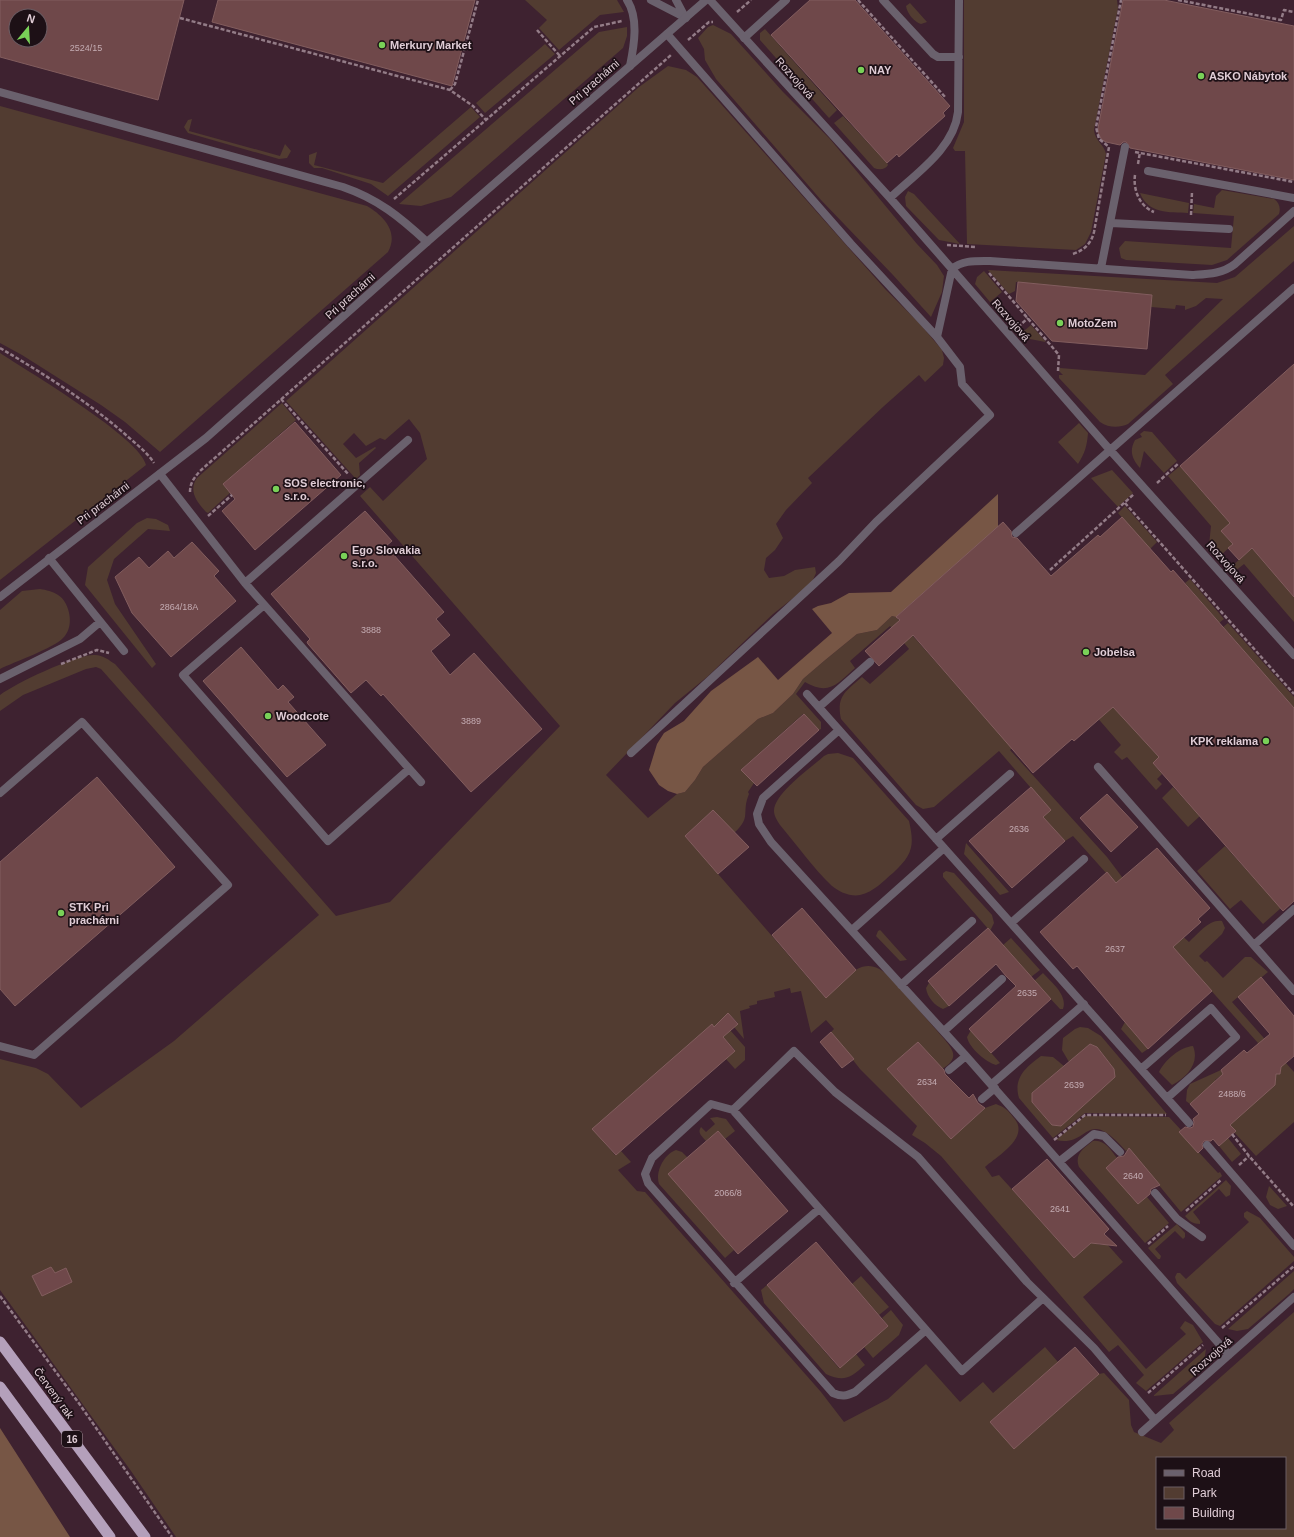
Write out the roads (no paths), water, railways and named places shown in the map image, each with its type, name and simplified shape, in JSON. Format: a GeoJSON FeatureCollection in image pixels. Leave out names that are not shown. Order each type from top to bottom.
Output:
{"type":"FeatureCollection","features":[{"type":"Feature","properties":{"kind":"highway","name":"Červený rak"},"geometry":{"type":"LineString","coordinates":[[0,1342],[144,1537]]}},
{"type":"Feature","properties":{"kind":"highway","name":"16"},"geometry":{"type":"LineString","coordinates":[[0,1387],[110,1537]]}},
{"type":"Feature","properties":{"kind":"street"},"geometry":{"type":"LineString","coordinates":[[627,0],[631,6],[634,26],[630,66]]}},
{"type":"Feature","properties":{"kind":"street"},"geometry":{"type":"LineString","coordinates":[[651,0],[686,18]]}},
{"type":"Feature","properties":{"kind":"street"},"geometry":{"type":"LineString","coordinates":[[676,0],[686,18]]}},
{"type":"Feature","properties":{"kind":"street","name":"Pri prachárni"},"geometry":{"type":"LineString","coordinates":[[0,597],[160,474],[260,390],[427,242],[706,0]]}},
{"type":"Feature","properties":{"kind":"street","name":"Rozvojová"},"geometry":{"type":"LineString","coordinates":[[710,0],[890,198],[1110,450],[1294,655]]}},
{"type":"Feature","properties":{"kind":"street"},"geometry":{"type":"LineString","coordinates":[[744,38],[786,0]]}},
{"type":"Feature","properties":{"kind":"street"},"geometry":{"type":"LineString","coordinates":[[883,0],[912,32],[938,57],[959,57]]}},
{"type":"Feature","properties":{"kind":"street"},"geometry":{"type":"LineString","coordinates":[[890,198],[946,144],[955,127],[958,112],[959,0]]}},
{"type":"Feature","properties":{"kind":"street"},"geometry":{"type":"LineString","coordinates":[[631,752],[839,561],[876,522],[990,415],[962,384],[960,367],[937,337],[851,244],[680,47],[667,34]]}},
{"type":"Feature","properties":{"kind":"street"},"geometry":{"type":"LineString","coordinates":[[0,92],[343,186],[364,194],[386,207],[427,242]]}},
{"type":"Feature","properties":{"kind":"street"},"geometry":{"type":"LineString","coordinates":[[1101,268],[1125,148]]}},
{"type":"Feature","properties":{"kind":"street"},"geometry":{"type":"LineString","coordinates":[[1148,171],[1294,198]]}},
{"type":"Feature","properties":{"kind":"street"},"geometry":{"type":"LineString","coordinates":[[937,337],[952,269],[964,262],[979,261],[1192,275],[1216,273],[1226,270],[1294,211]]}},
{"type":"Feature","properties":{"kind":"street"},"geometry":{"type":"LineString","coordinates":[[1111,223],[1229,229]]}},
{"type":"Feature","properties":{"kind":"street"},"geometry":{"type":"LineString","coordinates":[[1016,533],[1294,288]]}},
{"type":"Feature","properties":{"kind":"street"},"geometry":{"type":"LineString","coordinates":[[245,583],[408,440]]}},
{"type":"Feature","properties":{"kind":"street"},"geometry":{"type":"LineString","coordinates":[[160,474],[191,516],[245,583],[421,782]]}},
{"type":"Feature","properties":{"kind":"street"},"geometry":{"type":"LineString","coordinates":[[49,558],[124,651]]}},
{"type":"Feature","properties":{"kind":"street"},"geometry":{"type":"LineString","coordinates":[[264,604],[183,675],[328,841],[409,769]]}},
{"type":"Feature","properties":{"kind":"street"},"geometry":{"type":"LineString","coordinates":[[0,679],[80,639],[100,622]]}},
{"type":"Feature","properties":{"kind":"street"},"geometry":{"type":"LineString","coordinates":[[819,707],[870,662]]}},
{"type":"Feature","properties":{"kind":"street"},"geometry":{"type":"LineString","coordinates":[[807,694],[1189,1123]]}},
{"type":"Feature","properties":{"kind":"street"},"geometry":{"type":"LineString","coordinates":[[0,793],[82,722],[228,885],[34,1055],[0,1046]]}},
{"type":"Feature","properties":{"kind":"street"},"geometry":{"type":"LineString","coordinates":[[839,730],[763,798],[757,814],[759,824],[771,842],[994,1086],[1229,1355]]}},
{"type":"Feature","properties":{"kind":"street"},"geometry":{"type":"LineString","coordinates":[[1098,767],[1294,991]]}},
{"type":"Feature","properties":{"kind":"street"},"geometry":{"type":"LineString","coordinates":[[936,839],[1010,774]]}},
{"type":"Feature","properties":{"kind":"street"},"geometry":{"type":"LineString","coordinates":[[852,930],[944,848]]}},
{"type":"Feature","properties":{"kind":"street"},"geometry":{"type":"LineString","coordinates":[[1011,923],[1084,859]]}},
{"type":"Feature","properties":{"kind":"street"},"geometry":{"type":"LineString","coordinates":[[1254,945],[1294,909]]}},
{"type":"Feature","properties":{"kind":"street"},"geometry":{"type":"LineString","coordinates":[[901,985],[972,921]]}},
{"type":"Feature","properties":{"kind":"street"},"geometry":{"type":"LineString","coordinates":[[944,1031],[1002,979]]}},
{"type":"Feature","properties":{"kind":"street"},"geometry":{"type":"LineString","coordinates":[[982,1099],[994,1086],[1084,1004]]}},
{"type":"Feature","properties":{"kind":"street"},"geometry":{"type":"LineString","coordinates":[[1142,1070],[1211,1008],[1236,1037],[1167,1098]]}},
{"type":"Feature","properties":{"kind":"street"},"geometry":{"type":"LineString","coordinates":[[733,1110],[794,1051],[835,1092],[918,1157],[1043,1298],[1094,1348],[1155,1420]]}},
{"type":"Feature","properties":{"kind":"street"},"geometry":{"type":"LineString","coordinates":[[949,1070],[966,1056]]}},
{"type":"Feature","properties":{"kind":"street"},"geometry":{"type":"LineString","coordinates":[[926,1330],[854,1392],[847,1396],[840,1396],[833,1393],[734,1283],[648,1183],[646,1174],[652,1158],[711,1104],[733,1110],[819,1210],[926,1330],[962,1371],[1043,1298]]}},
{"type":"Feature","properties":{"kind":"street"},"geometry":{"type":"LineString","coordinates":[[1060,1161],[1094,1134],[1099,1134],[1109,1140],[1120,1152]]}},
{"type":"Feature","properties":{"kind":"street"},"geometry":{"type":"LineString","coordinates":[[1207,1145],[1294,1246]]}},
{"type":"Feature","properties":{"kind":"street"},"geometry":{"type":"LineString","coordinates":[[1154,1193],[1176,1219],[1202,1237]]}},
{"type":"Feature","properties":{"kind":"street"},"geometry":{"type":"LineString","coordinates":[[734,1283],[819,1210]]}},
{"type":"Feature","properties":{"kind":"street","name":"Rozvojová"},"geometry":{"type":"LineString","coordinates":[[1142,1432],[1294,1297]]}},
{"type":"Feature","properties":{"kind":"place","name":"Merkury Market"},"geometry":{"type":"Point","coordinates":[382,45]}},
{"type":"Feature","properties":{"kind":"place","name":"NAY"},"geometry":{"type":"Point","coordinates":[861,70]}},
{"type":"Feature","properties":{"kind":"place","name":"ASKO Nábytok"},"geometry":{"type":"Point","coordinates":[1201,76]}},
{"type":"Feature","properties":{"kind":"place","name":"MotoZem"},"geometry":{"type":"Point","coordinates":[1060,323]}},
{"type":"Feature","properties":{"kind":"place","name":"SOS electronic, s.r.o."},"geometry":{"type":"Point","coordinates":[276,489]}},
{"type":"Feature","properties":{"kind":"place","name":"Ego Slovakia s.r.o."},"geometry":{"type":"Point","coordinates":[344,556]}},
{"type":"Feature","properties":{"kind":"place","name":"Jobelsa"},"geometry":{"type":"Point","coordinates":[1086,652]}},
{"type":"Feature","properties":{"kind":"place","name":"Woodcote"},"geometry":{"type":"Point","coordinates":[268,716]}},
{"type":"Feature","properties":{"kind":"place","name":"KPK reklama"},"geometry":{"type":"Point","coordinates":[1266,741]}},
{"type":"Feature","properties":{"kind":"place","name":"STK Pri prachárni"},"geometry":{"type":"Point","coordinates":[61,913]}}]}
